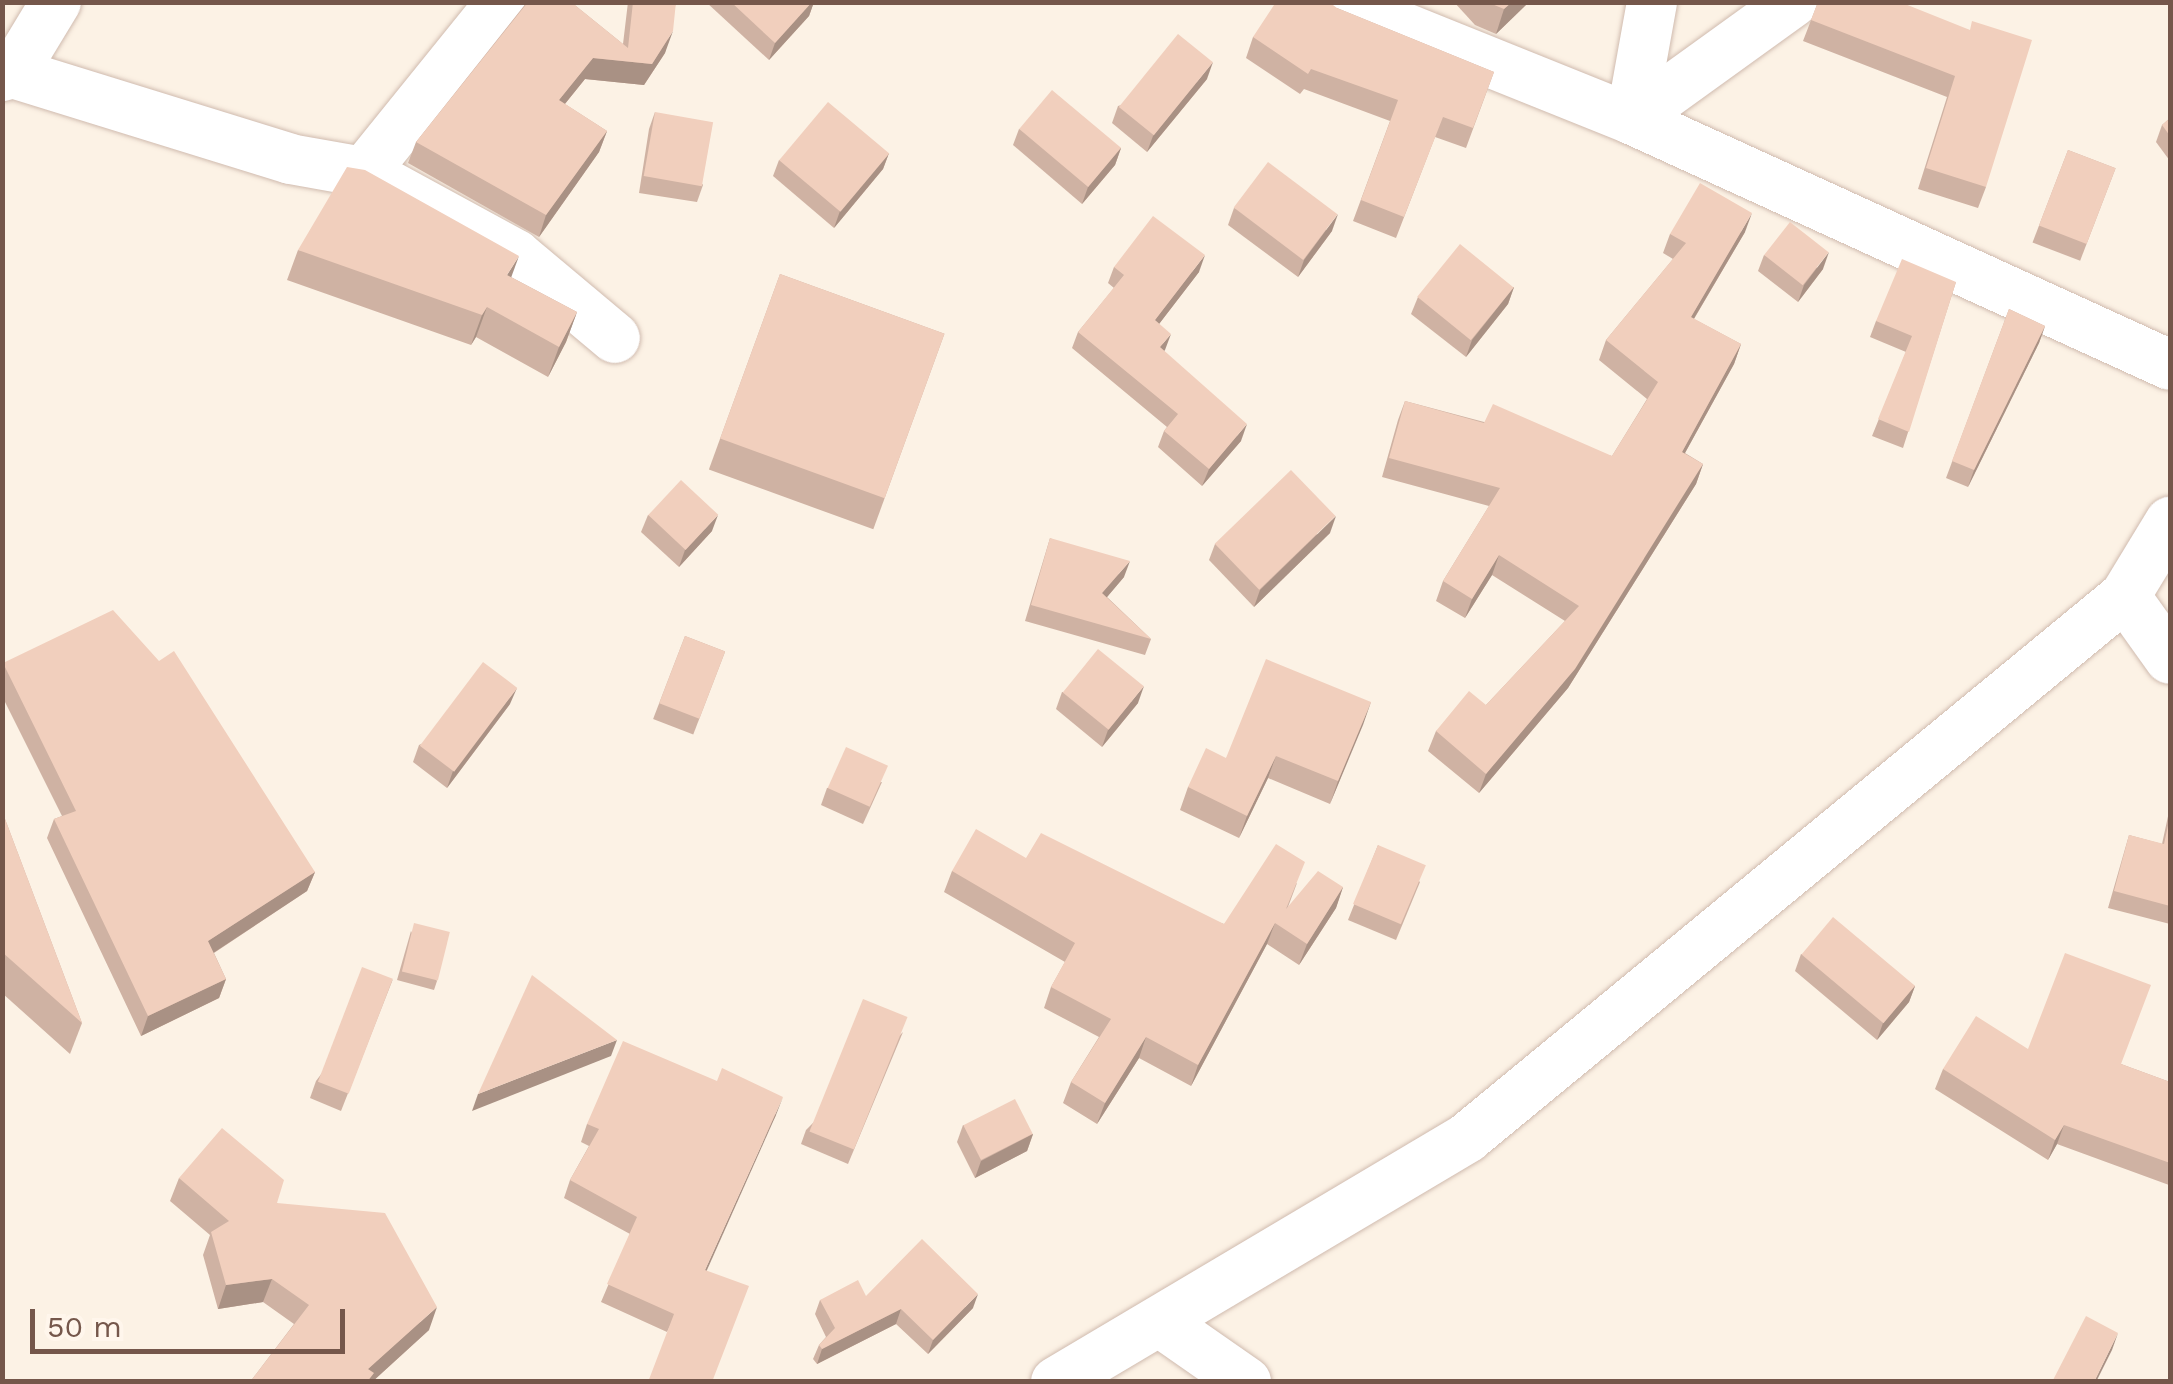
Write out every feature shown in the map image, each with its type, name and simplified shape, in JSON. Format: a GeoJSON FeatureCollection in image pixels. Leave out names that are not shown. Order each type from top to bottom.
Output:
{"type":"FeatureCollection","features":[{"type":"Feature","properties":{"kind":"street"},"geometry":{"type":"LineString","coordinates":[[56,2],[8,74],[290,159],[364,172],[516,255],[615,338]]}},
{"type":"Feature","properties":{"kind":"street"},"geometry":{"type":"LineString","coordinates":[[364,172],[500,2]]}},
{"type":"Feature","properties":{"kind":"street"},"geometry":{"type":"LineString","coordinates":[[1340,2],[1631,119],[2170,365]]}},
{"type":"Feature","properties":{"kind":"street"},"geometry":{"type":"LineString","coordinates":[[1631,119],[1652,2]]}},
{"type":"Feature","properties":{"kind":"street"},"geometry":{"type":"LineString","coordinates":[[1631,119],[1793,2]]}},
{"type":"Feature","properties":{"kind":"street"},"geometry":{"type":"LineString","coordinates":[[1056,1382],[1468,1136],[2124,596],[2170,522]]}},
{"type":"Feature","properties":{"kind":"street"},"geometry":{"type":"LineString","coordinates":[[2124,596],[2170,659]]}},
{"type":"Feature","properties":{"kind":"street"},"geometry":{"type":"LineString","coordinates":[[1160,1322],[1246,1382]]}},
{"type":"Feature","properties":{"kind":"building"},"geometry":{"type":"Polygon","coordinates":[[[528,2],[571,2],[628,48],[633,2],[676,2],[673,31],[652,64],[593,58],[559,100],[607,131],[546,215],[416,142],[528,2]]]}},
{"type":"Feature","properties":{"kind":"building"},"geometry":{"type":"Polygon","coordinates":[[[731,2],[812,2],[775,43],[731,2]]]}},
{"type":"Feature","properties":{"kind":"building"},"geometry":{"type":"Polygon","coordinates":[[[1276,2],[1329,2],[1494,72],[1473,128],[1443,117],[1404,217],[1361,200],[1398,100],[1311,69],[1308,74],[1253,37],[1276,2]]]}},
{"type":"Feature","properties":{"kind":"building"},"geometry":{"type":"Polygon","coordinates":[[[1487,2],[1512,2],[1504,9],[1487,2]]]}},
{"type":"Feature","properties":{"kind":"building"},"geometry":{"type":"Polygon","coordinates":[[[1818,2],[1900,2],[1970,30],[1972,21],[2032,40],[1986,187],[1926,168],[1955,76],[1811,20],[1818,2]]]}},
{"type":"Feature","properties":{"kind":"building"},"geometry":{"type":"Polygon","coordinates":[[[1178,34],[1213,62],[1154,135],[1119,107],[1178,34]]]}},
{"type":"Feature","properties":{"kind":"building"},"geometry":{"type":"Polygon","coordinates":[[[1052,90],[1121,148],[1088,187],[1019,129],[1052,90]]]}},
{"type":"Feature","properties":{"kind":"building"},"geometry":{"type":"Polygon","coordinates":[[[828,102],[889,153],[840,212],[779,160],[828,102]]]}},
{"type":"Feature","properties":{"kind":"building"},"geometry":{"type":"Polygon","coordinates":[[[655,112],[713,122],[702,186],[644,176],[655,112]]]}},
{"type":"Feature","properties":{"kind":"building"},"geometry":{"type":"Polygon","coordinates":[[[2170,118],[2170,136],[2162,125],[2170,118]]]}},
{"type":"Feature","properties":{"kind":"building"},"geometry":{"type":"Polygon","coordinates":[[[2068,150],[2116,168],[2087,244],[2039,226],[2068,150]]]}},
{"type":"Feature","properties":{"kind":"building"},"geometry":{"type":"Polygon","coordinates":[[[1268,162],[1337,214],[1303,260],[1234,208],[1268,162]]]}},
{"type":"Feature","properties":{"kind":"building"},"geometry":{"type":"Polygon","coordinates":[[[347,167],[365,170],[519,256],[507,275],[577,312],[559,347],[487,307],[482,315],[298,250],[347,167]]]}},
{"type":"Feature","properties":{"kind":"building"},"geometry":{"type":"Polygon","coordinates":[[[1700,183],[1752,213],[1691,317],[1741,344],[1682,452],[1703,464],[1575,669],[1486,774],[1436,731],[1469,691],[1486,705],[1579,606],[1499,555],[1472,599],[1443,581],[1500,488],[1389,458],[1405,401],[1484,423],[1493,404],[1612,456],[1658,382],[1606,340],[1686,243],[1670,234],[1700,183]]]}},
{"type":"Feature","properties":{"kind":"building"},"geometry":{"type":"Polygon","coordinates":[[[1153,216],[1205,255],[1155,320],[1171,334],[1160,347],[1247,424],[1209,469],[1164,431],[1178,414],[1078,332],[1124,275],[1114,267],[1153,216]]]}},
{"type":"Feature","properties":{"kind":"building"},"geometry":{"type":"Polygon","coordinates":[[[1790,222],[1829,252],[1803,285],[1764,255],[1790,222]]]}},
{"type":"Feature","properties":{"kind":"building"},"geometry":{"type":"Polygon","coordinates":[[[1460,244],[1514,287],[1471,340],[1417,297],[1460,244]]]}},
{"type":"Feature","properties":{"kind":"building"},"geometry":{"type":"Polygon","coordinates":[[[1902,259],[1956,282],[1909,432],[1878,419],[1912,336],[1876,321],[1902,259]]]}},
{"type":"Feature","properties":{"kind":"building"},"geometry":{"type":"Polygon","coordinates":[[[780,274],[944,334],[885,498],[720,438],[780,274]]]}},
{"type":"Feature","properties":{"kind":"building"},"geometry":{"type":"Polygon","coordinates":[[[2009,309],[2045,326],[1974,470],[1952,461],[2009,309]]]}},
{"type":"Feature","properties":{"kind":"building"},"geometry":{"type":"Polygon","coordinates":[[[1291,470],[1335,516],[1259,590],[1215,544],[1291,470]]]}},
{"type":"Feature","properties":{"kind":"building"},"geometry":{"type":"Polygon","coordinates":[[[681,480],[718,515],[686,550],[648,515],[681,480]]]}},
{"type":"Feature","properties":{"kind":"building"},"geometry":{"type":"Polygon","coordinates":[[[1050,538],[1130,561],[1102,593],[1151,639],[1031,605],[1050,538]]]}},
{"type":"Feature","properties":{"kind":"building"},"geometry":{"type":"Polygon","coordinates":[[[113,610],[159,661],[174,651],[315,872],[208,941],[226,979],[148,1016],[54,819],[76,811],[3,663],[113,610]]]}},
{"type":"Feature","properties":{"kind":"building"},"geometry":{"type":"Polygon","coordinates":[[[685,636],[725,651],[699,719],[659,703],[685,636]]]}},
{"type":"Feature","properties":{"kind":"building"},"geometry":{"type":"Polygon","coordinates":[[[1098,649],[1144,686],[1109,730],[1063,693],[1098,649]]]}},
{"type":"Feature","properties":{"kind":"building"},"geometry":{"type":"Polygon","coordinates":[[[1266,659],[1371,702],[1338,781],[1276,756],[1247,816],[1188,787],[1206,748],[1226,758],[1266,659]]]}},
{"type":"Feature","properties":{"kind":"building"},"geometry":{"type":"Polygon","coordinates":[[[483,662],[517,688],[454,772],[420,746],[483,662]]]}},
{"type":"Feature","properties":{"kind":"building"},"geometry":{"type":"Polygon","coordinates":[[[846,747],[888,766],[870,807],[828,788],[846,747]]]}},
{"type":"Feature","properties":{"kind":"building"},"geometry":{"type":"Polygon","coordinates":[[[2,811],[82,1023],[2,952],[2,811]]]}},
{"type":"Feature","properties":{"kind":"building"},"geometry":{"type":"Polygon","coordinates":[[[2170,816],[2170,906],[2114,891],[2129,835],[2164,844],[2170,816]]]}},
{"type":"Feature","properties":{"kind":"building"},"geometry":{"type":"Polygon","coordinates":[[[976,829],[1026,858],[1041,833],[1224,924],[1276,844],[1305,862],[1286,909],[1318,871],[1343,887],[1307,944],[1275,923],[1198,1065],[1146,1037],[1105,1103],[1071,1082],[1111,1019],[1051,987],[1075,943],[952,871],[976,829]]]}},
{"type":"Feature","properties":{"kind":"building"},"geometry":{"type":"Polygon","coordinates":[[[1378,845],[1426,865],[1401,924],[1353,904],[1378,845]]]}},
{"type":"Feature","properties":{"kind":"building"},"geometry":{"type":"Polygon","coordinates":[[[1833,917],[1915,986],[1883,1023],[1802,955],[1833,917]]]}},
{"type":"Feature","properties":{"kind":"building"},"geometry":{"type":"Polygon","coordinates":[[[414,923],[450,932],[438,980],[402,972],[414,923]]]}},
{"type":"Feature","properties":{"kind":"building"},"geometry":{"type":"Polygon","coordinates":[[[2065,953],[2151,985],[2121,1064],[2170,1082],[2170,1163],[2064,1125],[2055,1140],[1943,1069],[1976,1016],[2028,1049],[2065,953]]]}},
{"type":"Feature","properties":{"kind":"building"},"geometry":{"type":"Polygon","coordinates":[[[362,967],[393,979],[349,1094],[318,1082],[362,967]]]}},
{"type":"Feature","properties":{"kind":"building"},"geometry":{"type":"Polygon","coordinates":[[[532,975],[617,1040],[478,1094],[532,975]]]}},
{"type":"Feature","properties":{"kind":"building"},"geometry":{"type":"Polygon","coordinates":[[[863,999],[908,1017],[854,1150],[809,1132],[863,999]]]}},
{"type":"Feature","properties":{"kind":"building"},"geometry":{"type":"Polygon","coordinates":[[[623,1041],[717,1081],[722,1068],[783,1097],[705,1270],[749,1286],[712,1382],[648,1382],[674,1314],[607,1284],[637,1217],[570,1180],[599,1129],[587,1124],[623,1041]]]}},
{"type":"Feature","properties":{"kind":"building"},"geometry":{"type":"Polygon","coordinates":[[[1015,1099],[1033,1134],[981,1160],[963,1125],[1015,1099]]]}},
{"type":"Feature","properties":{"kind":"building"},"geometry":{"type":"Polygon","coordinates":[[[222,1128],[284,1180],[277,1203],[385,1213],[437,1307],[368,1369],[374,1373],[367,1382],[250,1382],[309,1305],[272,1279],[226,1285],[211,1232],[229,1221],[179,1178],[222,1128]]]}},
{"type":"Feature","properties":{"kind":"building"},"geometry":{"type":"Polygon","coordinates":[[[922,1239],[978,1294],[933,1340],[901,1309],[822,1349],[819,1345],[835,1328],[820,1300],[858,1280],[866,1296],[922,1239]]]}},
{"type":"Feature","properties":{"kind":"building"},"geometry":{"type":"Polygon","coordinates":[[[2086,1316],[2118,1333],[2094,1382],[2052,1382],[2086,1316]]]}}]}
